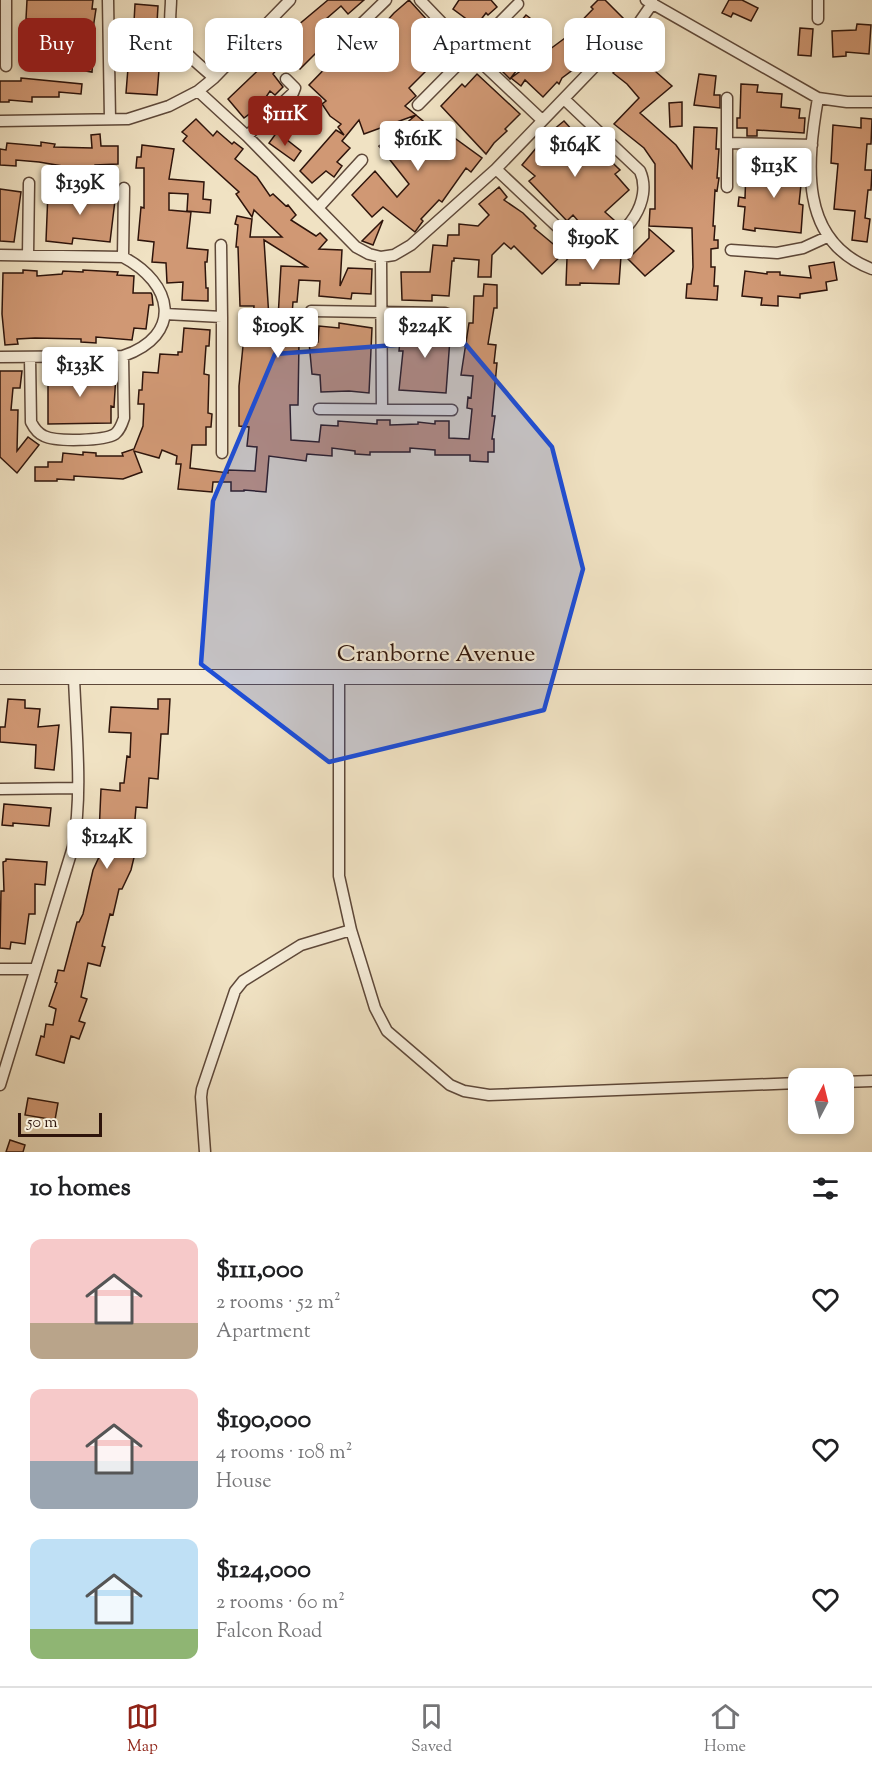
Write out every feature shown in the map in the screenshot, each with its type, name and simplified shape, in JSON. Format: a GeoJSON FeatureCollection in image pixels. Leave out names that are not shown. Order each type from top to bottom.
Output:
{"type":"FeatureCollection","features":[{"type":"Feature","properties":{"kind":"street"},"geometry":{"type":"LineString","coordinates":[[6,0],[6,66]]}},
{"type":"Feature","properties":{"kind":"street"},"geometry":{"type":"LineString","coordinates":[[108,0],[111,119]]}},
{"type":"Feature","properties":{"kind":"street"},"geometry":{"type":"LineString","coordinates":[[171,0],[171,28],[176,39],[214,78]]}},
{"type":"Feature","properties":{"kind":"street"},"geometry":{"type":"LineString","coordinates":[[0,121],[128,119],[169,106],[198,92],[214,78],[290,0]]}},
{"type":"Feature","properties":{"kind":"street"},"geometry":{"type":"LineString","coordinates":[[367,18],[386,0]]}},
{"type":"Feature","properties":{"kind":"street"},"geometry":{"type":"LineString","coordinates":[[420,0],[437,18]]}},
{"type":"Feature","properties":{"kind":"street"},"geometry":{"type":"LineString","coordinates":[[818,0],[818,19]]}},
{"type":"Feature","properties":{"kind":"street"},"geometry":{"type":"LineString","coordinates":[[198,92],[247,136],[356,247],[381,257],[394,255],[411,245],[496,169],[636,27],[650,1],[818,98],[847,102],[872,102]]}},
{"type":"Feature","properties":{"kind":"street"},"geometry":{"type":"LineString","coordinates":[[503,18],[518,4]]}},
{"type":"Feature","properties":{"kind":"street"},"geometry":{"type":"LineString","coordinates":[[418,105],[449,72]]}},
{"type":"Feature","properties":{"kind":"street"},"geometry":{"type":"LineString","coordinates":[[492,72],[543,120]]}},
{"type":"Feature","properties":{"kind":"street"},"geometry":{"type":"LineString","coordinates":[[247,136],[293,93],[295,88],[286,79]]}},
{"type":"Feature","properties":{"kind":"street"},"geometry":{"type":"LineString","coordinates":[[727,98],[727,187]]}},
{"type":"Feature","properties":{"kind":"street"},"geometry":{"type":"LineString","coordinates":[[818,98],[812,145],[813,194],[818,216],[827,237],[848,258],[872,269]]}},
{"type":"Feature","properties":{"kind":"street"},"geometry":{"type":"LineString","coordinates":[[496,169],[565,234],[578,241],[597,244],[610,239],[631,222],[643,198],[644,183],[640,171],[564,99]]}},
{"type":"Feature","properties":{"kind":"street"},"geometry":{"type":"LineString","coordinates":[[727,143],[812,145]]}},
{"type":"Feature","properties":{"kind":"street"},"geometry":{"type":"LineString","coordinates":[[318,208],[362,160]]}},
{"type":"Feature","properties":{"kind":"street"},"geometry":{"type":"LineString","coordinates":[[28,255],[29,183]]}},
{"type":"Feature","properties":{"kind":"street"},"geometry":{"type":"LineString","coordinates":[[123,257],[124,188]]}},
{"type":"Feature","properties":{"kind":"street"},"geometry":{"type":"LineString","coordinates":[[731,250],[777,253],[803,248],[827,237]]}},
{"type":"Feature","properties":{"kind":"street"},"geometry":{"type":"LineString","coordinates":[[221,245],[222,453]]}},
{"type":"Feature","properties":{"kind":"street"},"geometry":{"type":"LineString","coordinates":[[0,255],[123,257],[138,265],[149,276],[162,299],[165,314],[162,328],[155,338],[139,351],[123,356],[0,357]]}},
{"type":"Feature","properties":{"kind":"street"},"geometry":{"type":"LineString","coordinates":[[381,257],[382,409]]}},
{"type":"Feature","properties":{"kind":"street"},"geometry":{"type":"LineString","coordinates":[[311,311],[451,315],[459,324],[459,340]]}},
{"type":"Feature","properties":{"kind":"street"},"geometry":{"type":"LineString","coordinates":[[165,314],[222,317]]}},
{"type":"Feature","properties":{"kind":"street"},"geometry":{"type":"LineString","coordinates":[[30,357],[31,422],[36,431],[44,436],[62,440],[107,438],[115,434],[122,426],[124,418],[123,356]]}},
{"type":"Feature","properties":{"kind":"street"},"geometry":{"type":"LineString","coordinates":[[319,409],[452,410]]}},
{"type":"Feature","properties":{"kind":"street","name":"Cranborne Avenue"},"geometry":{"type":"LineString","coordinates":[[0,677],[872,676]]}},
{"type":"Feature","properties":{"kind":"street"},"geometry":{"type":"LineString","coordinates":[[0,1085],[2,1072],[73,847],[76,830],[77,788],[74,678]]}},
{"type":"Feature","properties":{"kind":"street"},"geometry":{"type":"LineString","coordinates":[[339,678],[339,876],[351,930],[375,1008],[387,1031],[450,1085],[464,1091],[489,1095],[788,1083]]}},
{"type":"Feature","properties":{"kind":"street"},"geometry":{"type":"LineString","coordinates":[[0,789],[77,788]]}},
{"type":"Feature","properties":{"kind":"street"},"geometry":{"type":"LineString","coordinates":[[205,1152],[202,1089],[235,991],[243,981],[302,945],[351,930]]}},
{"type":"Feature","properties":{"kind":"street"},"geometry":{"type":"LineString","coordinates":[[0,969],[35,969]]}},
{"type":"Feature","properties":{"kind":"street"},"geometry":{"type":"LineString","coordinates":[[854,1082],[872,1081]]}},
{"type":"Feature","properties":{"kind":"highlighted area"},"geometry":{"type":"Polygon","coordinates":[[[462,340],[552,447],[583,569],[544,710],[329,762],[201,664],[213,501],[275,354],[462,340]]]}},
{"type":"Feature","properties":{"kind":"building"},"geometry":{"type":"Polygon","coordinates":[[[27,0],[93,0],[92,9],[96,9],[95,18],[26,18],[27,0]]]}},
{"type":"Feature","properties":{"kind":"building"},"geometry":{"type":"Polygon","coordinates":[[[328,0],[364,0],[348,14],[341,6],[327,18],[315,18],[315,54],[303,66],[303,21],[328,0]]]}},
{"type":"Feature","properties":{"kind":"building"},"geometry":{"type":"Polygon","coordinates":[[[409,0],[425,18],[411,18],[411,72],[425,72],[409,88],[416,96],[405,106],[416,115],[364,134],[359,120],[342,141],[350,148],[337,162],[342,166],[334,177],[326,171],[312,183],[300,171],[336,130],[344,135],[338,127],[341,124],[330,116],[322,104],[326,101],[309,85],[322,72],[399,72],[399,18],[389,18],[409,0]]]}},
{"type":"Feature","properties":{"kind":"building"},"geometry":{"type":"Polygon","coordinates":[[[459,0],[491,0],[497,7],[482,18],[465,18],[453,9],[459,0]]]}},
{"type":"Feature","properties":{"kind":"building"},"geometry":{"type":"Polygon","coordinates":[[[598,0],[605,0],[623,18],[584,18],[593,9],[591,7],[598,0]]]}},
{"type":"Feature","properties":{"kind":"building"},"geometry":{"type":"Polygon","coordinates":[[[729,0],[742,0],[758,8],[751,21],[733,13],[731,17],[722,13],[729,0]]]}},
{"type":"Feature","properties":{"kind":"building"},"geometry":{"type":"Polygon","coordinates":[[[135,4],[158,6],[157,18],[134,18],[135,4]]]}},
{"type":"Feature","properties":{"kind":"building"},"geometry":{"type":"Polygon","coordinates":[[[857,24],[871,25],[869,54],[846,52],[846,56],[833,57],[832,31],[856,30],[857,24]]]}},
{"type":"Feature","properties":{"kind":"building"},"geometry":{"type":"Polygon","coordinates":[[[800,28],[813,29],[811,56],[798,55],[800,28]]]}},
{"type":"Feature","properties":{"kind":"building"},"geometry":{"type":"Polygon","coordinates":[[[564,39],[564,72],[570,72],[543,97],[525,80],[521,86],[511,78],[519,72],[552,72],[552,48],[564,39]]]}},
{"type":"Feature","properties":{"kind":"building"},"geometry":{"type":"Polygon","coordinates":[[[128,72],[159,72],[157,95],[126,93],[128,72]]]}},
{"type":"Feature","properties":{"kind":"building"},"geometry":{"type":"Polygon","coordinates":[[[256,72],[275,72],[273,74],[283,87],[275,95],[270,91],[260,106],[244,118],[228,99],[256,72]]]}},
{"type":"Feature","properties":{"kind":"building"},"geometry":{"type":"Polygon","coordinates":[[[503,72],[515,72],[510,79],[503,72]]]}},
{"type":"Feature","properties":{"kind":"building"},"geometry":{"type":"Polygon","coordinates":[[[656,72],[672,86],[640,113],[676,145],[692,168],[694,127],[717,128],[716,149],[719,149],[717,178],[719,178],[717,191],[715,190],[713,226],[715,226],[714,240],[718,240],[718,248],[711,249],[711,267],[715,267],[714,286],[718,286],[717,300],[686,298],[687,284],[691,284],[693,267],[692,228],[649,226],[650,209],[655,209],[655,164],[644,148],[614,124],[639,98],[613,73],[656,72]]]}},
{"type":"Feature","properties":{"kind":"building"},"geometry":{"type":"Polygon","coordinates":[[[477,74],[520,114],[486,154],[441,106],[462,84],[465,87],[477,74]]]}},
{"type":"Feature","properties":{"kind":"building"},"geometry":{"type":"Polygon","coordinates":[[[699,74],[716,76],[714,95],[720,95],[720,108],[694,105],[699,74]]]}},
{"type":"Feature","properties":{"kind":"building"},"geometry":{"type":"Polygon","coordinates":[[[21,78],[82,84],[81,94],[59,92],[59,97],[32,97],[32,102],[9,100],[9,102],[0,102],[0,81],[21,81],[21,78]]]}},
{"type":"Feature","properties":{"kind":"building"},"geometry":{"type":"Polygon","coordinates":[[[741,84],[758,85],[757,92],[782,94],[781,107],[800,109],[799,118],[805,118],[804,133],[757,130],[757,136],[747,136],[747,128],[737,128],[737,118],[740,118],[741,84]]]}},
{"type":"Feature","properties":{"kind":"building"},"geometry":{"type":"Polygon","coordinates":[[[682,102],[682,126],[670,127],[669,103],[682,102]]]}},
{"type":"Feature","properties":{"kind":"building"},"geometry":{"type":"Polygon","coordinates":[[[302,107],[321,120],[315,129],[295,116],[302,107]]]}},
{"type":"Feature","properties":{"kind":"building"},"geometry":{"type":"Polygon","coordinates":[[[416,115],[435,131],[438,126],[482,158],[471,172],[466,168],[442,202],[439,200],[421,219],[423,221],[415,232],[383,207],[372,217],[352,195],[375,171],[397,197],[409,184],[379,146],[416,115]]]}},
{"type":"Feature","properties":{"kind":"building"},"geometry":{"type":"Polygon","coordinates":[[[861,118],[872,119],[871,144],[867,144],[865,170],[872,170],[871,190],[868,190],[865,218],[870,219],[867,242],[852,240],[855,211],[834,209],[838,164],[831,163],[833,125],[861,128],[861,118]]]}},
{"type":"Feature","properties":{"kind":"building"},"geometry":{"type":"Polygon","coordinates":[[[196,119],[213,136],[217,131],[232,144],[234,142],[243,149],[235,159],[257,177],[270,196],[273,194],[286,206],[288,205],[296,215],[291,220],[316,236],[320,233],[327,240],[319,249],[342,250],[340,286],[348,268],[372,269],[371,294],[352,293],[351,299],[319,296],[320,281],[299,280],[297,302],[293,302],[290,341],[299,342],[298,405],[290,405],[291,440],[319,442],[321,425],[338,426],[338,421],[377,424],[377,420],[390,420],[390,425],[418,424],[418,422],[435,424],[435,421],[449,421],[449,438],[469,439],[472,409],[467,408],[468,397],[471,398],[473,376],[461,375],[469,323],[473,323],[474,296],[483,296],[484,284],[497,285],[497,308],[494,308],[488,344],[496,345],[494,363],[497,363],[492,416],[495,416],[492,439],[494,439],[494,452],[488,452],[488,462],[470,461],[470,455],[435,455],[435,450],[410,448],[410,452],[370,452],[370,455],[332,448],[332,456],[307,454],[306,461],[269,456],[266,492],[231,491],[231,482],[213,482],[212,492],[178,489],[181,464],[176,464],[177,456],[162,450],[159,458],[134,451],[142,472],[123,479],[74,476],[74,480],[35,481],[35,467],[48,467],[48,462],[62,462],[63,453],[83,455],[83,452],[96,453],[96,456],[123,456],[122,453],[134,449],[143,426],[144,404],[138,404],[143,372],[158,373],[160,354],[178,355],[178,352],[182,352],[184,328],[210,330],[209,346],[206,346],[204,374],[209,375],[208,413],[212,414],[211,427],[206,427],[206,445],[192,445],[190,468],[228,473],[228,470],[255,471],[257,447],[247,446],[249,427],[239,426],[239,386],[244,336],[252,337],[254,306],[240,306],[238,247],[236,247],[238,225],[235,224],[237,216],[252,219],[250,237],[282,237],[254,210],[252,217],[236,194],[239,192],[183,141],[187,136],[182,132],[196,119]],[[264,240],[269,318],[278,318],[281,266],[307,267],[264,240]]]}},
{"type":"Feature","properties":{"kind":"building"},"geometry":{"type":"Polygon","coordinates":[[[564,121],[584,143],[576,156],[581,159],[594,145],[620,170],[615,174],[629,190],[605,212],[614,220],[603,232],[596,225],[587,231],[573,215],[567,221],[529,181],[535,176],[522,165],[547,135],[564,121]]]}},
{"type":"Feature","properties":{"kind":"building"},"geometry":{"type":"Polygon","coordinates":[[[277,132],[301,151],[294,161],[269,143],[277,132]]]}},
{"type":"Feature","properties":{"kind":"building"},"geometry":{"type":"Polygon","coordinates":[[[100,134],[101,146],[118,146],[118,164],[95,165],[94,174],[62,174],[62,166],[39,162],[16,160],[16,166],[0,165],[0,149],[6,150],[7,143],[41,146],[41,142],[55,144],[54,147],[92,148],[91,135],[100,134]]]}},
{"type":"Feature","properties":{"kind":"building"},"geometry":{"type":"Polygon","coordinates":[[[142,145],[174,149],[169,179],[204,182],[203,199],[211,200],[210,213],[187,211],[188,194],[169,193],[169,210],[191,212],[187,248],[208,250],[207,262],[205,262],[208,301],[182,300],[183,282],[167,283],[166,263],[152,262],[154,242],[138,240],[141,207],[144,208],[144,168],[136,168],[137,157],[141,157],[142,145]]]}},
{"type":"Feature","properties":{"kind":"building"},"geometry":{"type":"Polygon","coordinates":[[[770,162],[803,165],[799,204],[803,205],[801,233],[755,228],[755,231],[743,229],[745,207],[738,206],[739,197],[745,198],[746,170],[769,170],[770,162]]]}},
{"type":"Feature","properties":{"kind":"building"},"geometry":{"type":"Polygon","coordinates":[[[499,187],[507,197],[504,200],[523,213],[536,226],[534,228],[564,253],[542,274],[514,246],[511,249],[504,243],[492,255],[491,277],[478,277],[479,260],[454,258],[449,296],[432,295],[432,301],[402,300],[401,272],[430,272],[433,245],[447,246],[448,235],[459,235],[459,224],[478,226],[489,215],[479,204],[499,187]]]}},
{"type":"Feature","properties":{"kind":"building"},"geometry":{"type":"Polygon","coordinates":[[[0,189],[21,192],[14,242],[0,241],[0,189]]]}},
{"type":"Feature","properties":{"kind":"building"},"geometry":{"type":"Polygon","coordinates":[[[93,189],[116,192],[110,242],[73,238],[72,244],[46,241],[48,192],[93,189]]]}},
{"type":"Feature","properties":{"kind":"building"},"geometry":{"type":"Polygon","coordinates":[[[383,220],[373,245],[362,241],[383,220]]]}},
{"type":"Feature","properties":{"kind":"building"},"geometry":{"type":"Polygon","coordinates":[[[649,229],[674,251],[645,276],[628,259],[649,238],[649,229]]]}},
{"type":"Feature","properties":{"kind":"building"},"geometry":{"type":"Polygon","coordinates":[[[606,256],[621,256],[619,284],[566,285],[567,258],[606,258],[606,256]]]}},
{"type":"Feature","properties":{"kind":"building"},"geometry":{"type":"Polygon","coordinates":[[[834,262],[837,280],[826,282],[827,290],[800,294],[800,298],[778,296],[778,306],[761,305],[762,298],[742,296],[745,271],[767,274],[767,272],[780,272],[780,275],[811,278],[809,266],[834,262]]]}},
{"type":"Feature","properties":{"kind":"building"},"geometry":{"type":"Polygon","coordinates":[[[23,270],[37,271],[37,276],[62,274],[63,271],[83,272],[83,270],[118,272],[117,275],[134,276],[133,293],[151,293],[152,295],[153,305],[149,305],[146,329],[134,328],[132,340],[96,337],[96,343],[81,342],[81,339],[35,338],[17,339],[18,344],[5,345],[2,314],[3,273],[23,273],[23,270]]]}},
{"type":"Feature","properties":{"kind":"building"},"geometry":{"type":"Polygon","coordinates":[[[339,323],[372,328],[369,393],[321,392],[320,375],[312,374],[309,342],[318,342],[319,326],[339,328],[339,323]]]}},
{"type":"Feature","properties":{"kind":"building"},"geometry":{"type":"Polygon","coordinates":[[[419,324],[451,325],[446,393],[399,390],[403,351],[399,351],[401,330],[419,332],[419,324]]]}},
{"type":"Feature","properties":{"kind":"building"},"geometry":{"type":"Polygon","coordinates":[[[65,366],[65,374],[87,376],[87,373],[116,374],[111,423],[48,424],[48,372],[56,373],[56,367],[65,366]]]}},
{"type":"Feature","properties":{"kind":"building"},"geometry":{"type":"Polygon","coordinates":[[[0,371],[22,371],[20,388],[13,388],[11,410],[18,410],[17,451],[28,437],[39,445],[17,473],[0,457],[0,371]]]}},
{"type":"Feature","properties":{"kind":"building"},"geometry":{"type":"Polygon","coordinates":[[[8,699],[25,700],[25,708],[40,709],[38,727],[59,725],[54,770],[35,768],[36,745],[0,742],[0,727],[5,727],[8,699]]]}},
{"type":"Feature","properties":{"kind":"building"},"geometry":{"type":"Polygon","coordinates":[[[158,699],[170,699],[168,734],[161,734],[158,779],[149,778],[147,808],[136,807],[133,844],[137,845],[131,870],[122,889],[119,889],[113,915],[110,914],[102,946],[105,947],[100,966],[88,963],[81,997],[87,999],[79,1021],[85,1023],[79,1039],[71,1036],[64,1063],[36,1055],[41,1036],[44,1037],[46,1024],[53,1025],[56,1009],[49,1006],[57,983],[55,982],[58,970],[64,971],[77,922],[83,914],[93,870],[99,857],[96,857],[101,834],[99,834],[101,789],[120,791],[120,783],[124,783],[127,756],[130,757],[131,733],[109,732],[111,707],[158,709],[158,699]]]}},
{"type":"Feature","properties":{"kind":"building"},"geometry":{"type":"Polygon","coordinates":[[[4,804],[51,808],[49,826],[13,823],[13,826],[2,825],[4,804]]]}},
{"type":"Feature","properties":{"kind":"building"},"geometry":{"type":"Polygon","coordinates":[[[6,859],[47,862],[45,885],[35,884],[35,914],[29,914],[25,944],[11,942],[10,949],[0,948],[1,891],[4,891],[3,862],[6,859]]]}},
{"type":"Feature","properties":{"kind":"building"},"geometry":{"type":"Polygon","coordinates":[[[28,1098],[58,1103],[55,1120],[25,1115],[28,1098]]]}},
{"type":"Feature","properties":{"kind":"building"},"geometry":{"type":"Polygon","coordinates":[[[10,1140],[25,1145],[23,1152],[6,1152],[10,1140]]]}}]}
